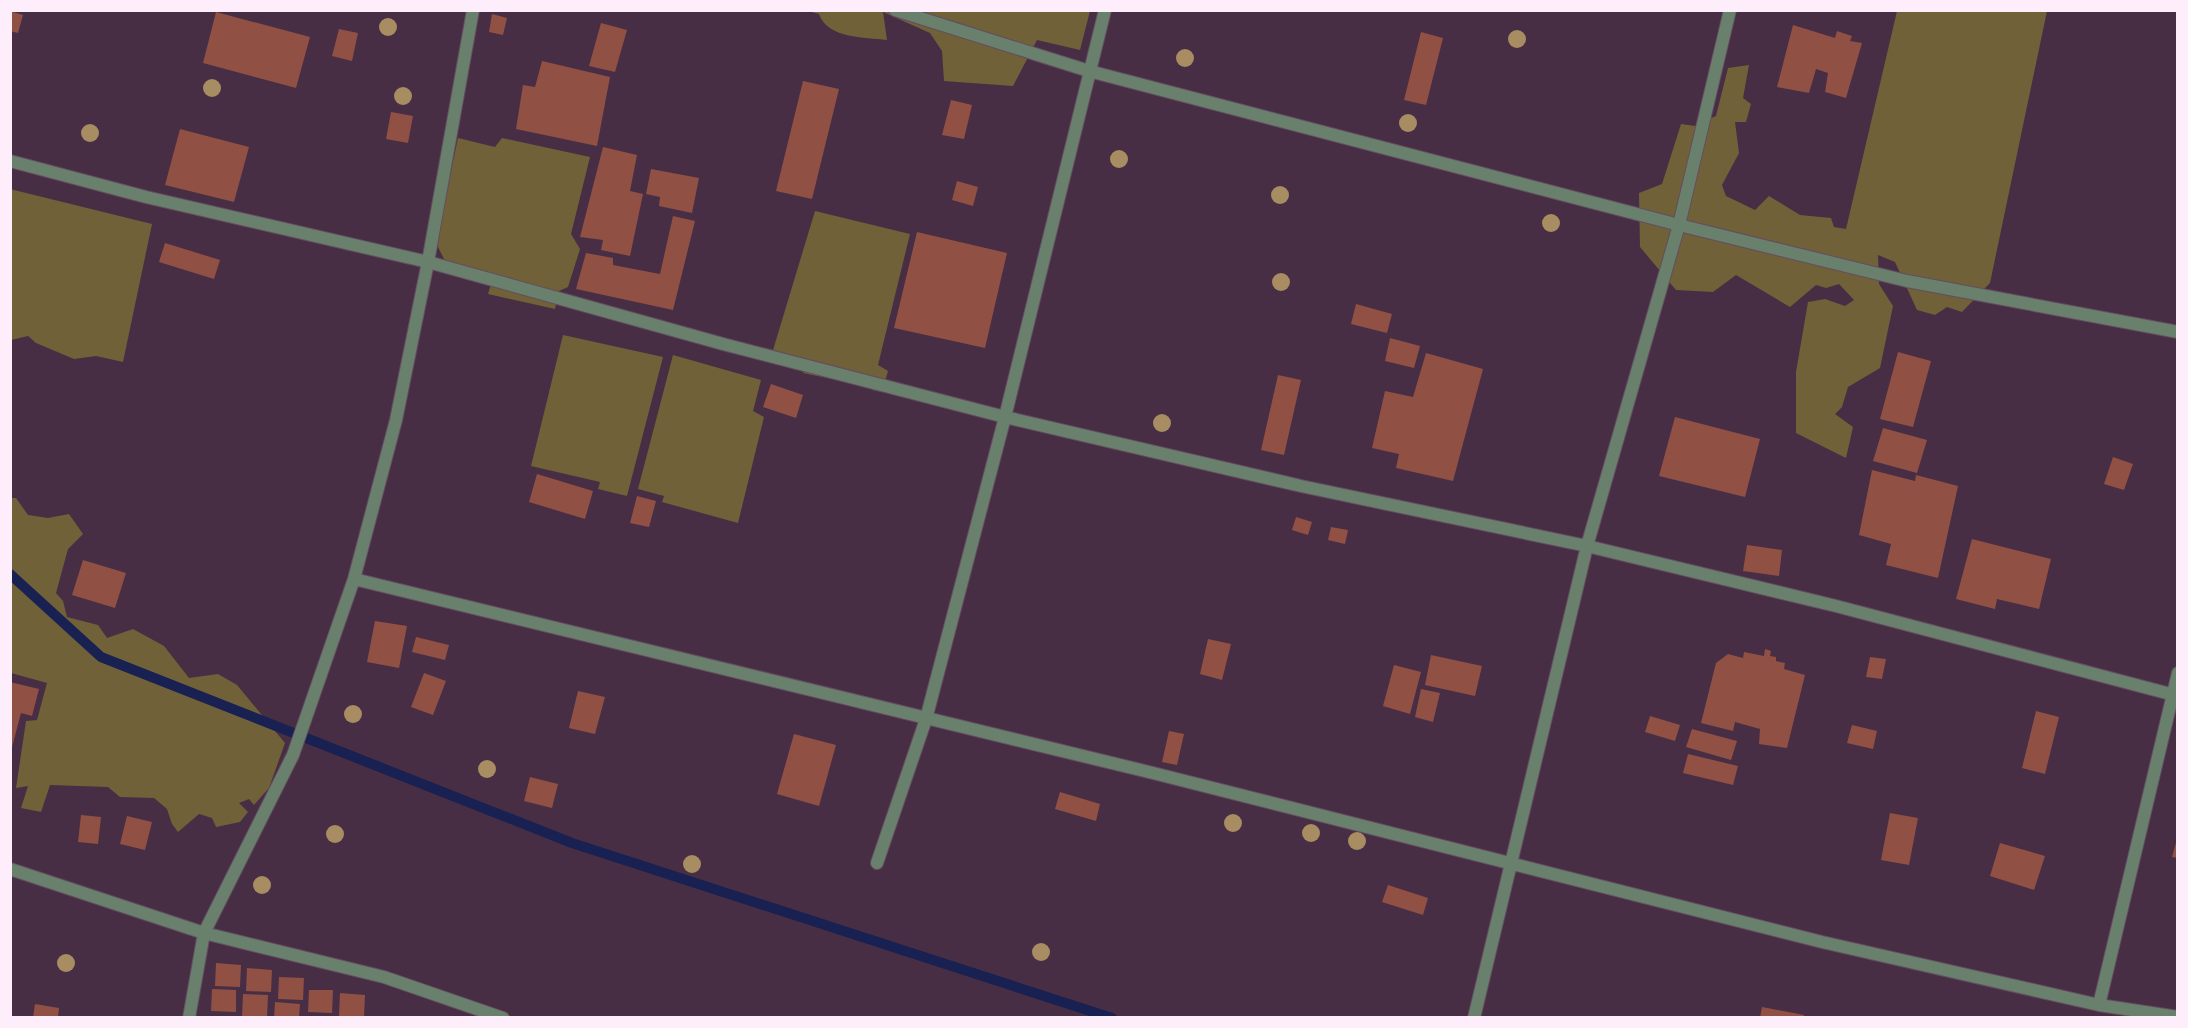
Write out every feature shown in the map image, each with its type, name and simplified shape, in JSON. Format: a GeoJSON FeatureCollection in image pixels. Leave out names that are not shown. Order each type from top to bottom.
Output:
{"type":"FeatureCollection","features":[{"type":"Feature","properties":{"kind":"street"},"geometry":{"type":"LineString","coordinates":[[189,1017],[204,933],[293,754],[354,579],[396,420],[428,262],[473,10]]}},
{"type":"Feature","properties":{"kind":"street"},"geometry":{"type":"LineString","coordinates":[[895,10],[1089,71],[1680,225],[1907,281],[2178,332]]}},
{"type":"Feature","properties":{"kind":"street"},"geometry":{"type":"LineString","coordinates":[[878,863],[926,718],[1005,417],[1105,10]]}},
{"type":"Feature","properties":{"kind":"street"},"geometry":{"type":"LineString","coordinates":[[1474,1017],[1587,546],[1680,225],[1730,10]]}},
{"type":"Feature","properties":{"kind":"street"},"geometry":{"type":"LineString","coordinates":[[10,161],[146,197],[428,262],[723,344],[1005,417],[1301,486],[1587,546],[1836,606],[2175,696]]}},
{"type":"Feature","properties":{"kind":"street"},"geometry":{"type":"LineString","coordinates":[[354,579],[926,718],[1822,942],[2099,1005],[2178,1017]]}},
{"type":"Feature","properties":{"kind":"street"},"geometry":{"type":"LineString","coordinates":[[2099,1005],[2175,696],[2178,673]]}},
{"type":"Feature","properties":{"kind":"street"},"geometry":{"type":"LineString","coordinates":[[10,869],[204,933],[384,977],[503,1017]]}},
{"type":"Feature","properties":{"kind":"shaded area"},"geometry":{"type":"Polygon","coordinates":[[[808,11],[1090,11],[1080,50],[1037,40],[1013,86],[944,81],[942,51],[930,33],[883,12],[887,40],[838,32],[830,28],[819,14],[808,11]]]}},
{"type":"Feature","properties":{"kind":"shaded area"},"geometry":{"type":"Polygon","coordinates":[[[1897,11],[2047,11],[1990,283],[1962,312],[1947,307],[1935,315],[1917,310],[1895,262],[1878,255],[1879,284],[1893,306],[1880,368],[1848,387],[1842,407],[1835,414],[1853,427],[1846,458],[1796,433],[1796,372],[1808,302],[1825,299],[1845,306],[1854,300],[1839,284],[1826,288],[1816,285],[1790,307],[1736,275],[1713,292],[1676,290],[1640,247],[1639,193],[1662,184],[1681,124],[1695,126],[1716,116],[1728,68],[1749,65],[1743,98],[1751,104],[1746,122],[1735,122],[1739,153],[1722,185],[1726,196],[1755,210],[1769,196],[1800,215],[1831,218],[1834,227],[1846,229],[1897,11]]]}},
{"type":"Feature","properties":{"kind":"shaded area"},"geometry":{"type":"Polygon","coordinates":[[[458,138],[495,147],[502,138],[590,157],[571,234],[580,249],[568,287],[559,291],[555,309],[488,294],[494,274],[445,261],[436,243],[458,138]]]}},
{"type":"Feature","properties":{"kind":"shaded area"},"geometry":{"type":"Polygon","coordinates":[[[10,189],[152,224],[123,362],[96,356],[74,359],[36,343],[28,336],[11,340],[10,189]]]}},
{"type":"Feature","properties":{"kind":"shaded area"},"geometry":{"type":"Polygon","coordinates":[[[815,211],[910,234],[878,365],[888,371],[882,392],[872,390],[870,378],[861,385],[803,373],[808,361],[770,360],[815,211]]]}},
{"type":"Feature","properties":{"kind":"shaded area"},"geometry":{"type":"Polygon","coordinates":[[[563,335],[663,357],[627,496],[598,489],[600,482],[531,466],[563,335]]]}},
{"type":"Feature","properties":{"kind":"shaded area"},"geometry":{"type":"Polygon","coordinates":[[[673,355],[761,380],[753,411],[764,417],[738,523],[662,502],[664,496],[638,489],[673,355]]]}},
{"type":"Feature","properties":{"kind":"shaded area"},"geometry":{"type":"Polygon","coordinates":[[[10,498],[16,498],[28,515],[48,518],[69,514],[83,534],[68,549],[56,593],[63,601],[67,617],[98,625],[107,638],[133,629],[164,646],[189,678],[218,674],[237,685],[285,743],[269,788],[254,805],[249,799],[239,803],[248,812],[240,822],[216,827],[212,818],[199,814],[178,832],[172,824],[167,809],[154,798],[120,797],[108,787],[50,785],[41,812],[21,808],[28,786],[16,788],[26,721],[37,720],[47,683],[11,673],[10,498]]]}},
{"type":"Feature","properties":{"kind":"building"},"geometry":{"type":"Polygon","coordinates":[[[10,11],[23,15],[18,33],[10,31],[10,11]]]}},
{"type":"Feature","properties":{"kind":"building"},"geometry":{"type":"Polygon","coordinates":[[[216,12],[310,37],[296,88],[203,63],[216,12]]]}},
{"type":"Feature","properties":{"kind":"building"},"geometry":{"type":"Polygon","coordinates":[[[492,14],[507,18],[503,35],[489,32],[492,14]]]}},
{"type":"Feature","properties":{"kind":"building"},"geometry":{"type":"Polygon","coordinates":[[[601,23],[627,30],[615,72],[589,66],[601,23]]]}},
{"type":"Feature","properties":{"kind":"building"},"geometry":{"type":"Polygon","coordinates":[[[1793,25],[1835,38],[1837,31],[1852,36],[1850,41],[1862,43],[1846,98],[1825,92],[1828,73],[1816,69],[1809,93],[1777,87],[1793,25]]]}},
{"type":"Feature","properties":{"kind":"building"},"geometry":{"type":"Polygon","coordinates":[[[339,29],[358,33],[352,61],[332,56],[339,29]]]}},
{"type":"Feature","properties":{"kind":"building"},"geometry":{"type":"Polygon","coordinates":[[[1421,32],[1443,38],[1426,105],[1404,100],[1421,32]]]}},
{"type":"Feature","properties":{"kind":"building"},"geometry":{"type":"Polygon","coordinates":[[[542,61],[610,77],[597,146],[516,129],[523,85],[535,87],[542,61]]]}},
{"type":"Feature","properties":{"kind":"building"},"geometry":{"type":"Polygon","coordinates":[[[803,81],[839,89],[812,199],[776,191],[803,81]]]}},
{"type":"Feature","properties":{"kind":"building"},"geometry":{"type":"Polygon","coordinates":[[[951,100],[972,105],[964,139],[942,135],[951,100]]]}},
{"type":"Feature","properties":{"kind":"building"},"geometry":{"type":"Polygon","coordinates":[[[391,112],[413,116],[408,143],[386,139],[391,112]]]}},
{"type":"Feature","properties":{"kind":"building"},"geometry":{"type":"Polygon","coordinates":[[[180,129],[249,147],[234,202],[165,185],[180,129]]]}},
{"type":"Feature","properties":{"kind":"building"},"geometry":{"type":"Polygon","coordinates":[[[603,147],[637,155],[630,191],[643,194],[630,256],[601,250],[603,240],[580,237],[603,147]]]}},
{"type":"Feature","properties":{"kind":"building"},"geometry":{"type":"Polygon","coordinates":[[[651,169],[699,178],[692,213],[659,206],[660,197],[646,194],[651,169]]]}},
{"type":"Feature","properties":{"kind":"building"},"geometry":{"type":"Polygon","coordinates":[[[957,181],[978,187],[973,206],[952,200],[957,181]]]}},
{"type":"Feature","properties":{"kind":"building"},"geometry":{"type":"Polygon","coordinates":[[[673,216],[695,221],[673,310],[576,289],[586,253],[613,258],[613,265],[660,274],[673,216]]]}},
{"type":"Feature","properties":{"kind":"building"},"geometry":{"type":"Polygon","coordinates":[[[917,232],[1007,253],[985,348],[894,328],[917,232]]]}},
{"type":"Feature","properties":{"kind":"building"},"geometry":{"type":"Polygon","coordinates":[[[165,243],[220,260],[214,279],[159,262],[165,243]]]}},
{"type":"Feature","properties":{"kind":"building"},"geometry":{"type":"Polygon","coordinates":[[[1356,304],[1392,314],[1387,333],[1351,324],[1356,304]]]}},
{"type":"Feature","properties":{"kind":"building"},"geometry":{"type":"Polygon","coordinates":[[[1390,338],[1420,346],[1414,368],[1385,361],[1390,338]]]}},
{"type":"Feature","properties":{"kind":"building"},"geometry":{"type":"Polygon","coordinates":[[[1898,352],[1931,361],[1913,427],[1880,419],[1898,352]]]}},
{"type":"Feature","properties":{"kind":"building"},"geometry":{"type":"Polygon","coordinates":[[[1426,353],[1483,369],[1453,481],[1396,468],[1399,454],[1372,448],[1385,391],[1413,397],[1426,353]]]}},
{"type":"Feature","properties":{"kind":"building"},"geometry":{"type":"Polygon","coordinates":[[[1278,375],[1301,380],[1284,455],[1261,450],[1278,375]]]}},
{"type":"Feature","properties":{"kind":"building"},"geometry":{"type":"Polygon","coordinates":[[[771,384],[803,395],[796,418],[763,407],[771,384]]]}},
{"type":"Feature","properties":{"kind":"building"},"geometry":{"type":"Polygon","coordinates":[[[1675,417],[1760,439],[1745,497],[1659,476],[1675,417]]]}},
{"type":"Feature","properties":{"kind":"building"},"geometry":{"type":"Polygon","coordinates":[[[1883,428],[1927,440],[1917,473],[1873,461],[1883,428]]]}},
{"type":"Feature","properties":{"kind":"building"},"geometry":{"type":"Polygon","coordinates":[[[2113,457],[2133,464],[2124,490],[2104,484],[2113,457]]]}},
{"type":"Feature","properties":{"kind":"building"},"geometry":{"type":"Polygon","coordinates":[[[1872,470],[1915,481],[1916,475],[1958,486],[1938,578],[1886,565],[1891,544],[1859,535],[1872,470]]]}},
{"type":"Feature","properties":{"kind":"building"},"geometry":{"type":"Polygon","coordinates":[[[537,474],[593,491],[585,519],[529,502],[537,474]]]}},
{"type":"Feature","properties":{"kind":"building"},"geometry":{"type":"Polygon","coordinates":[[[637,496],[656,501],[649,527],[630,523],[637,496]]]}},
{"type":"Feature","properties":{"kind":"building"},"geometry":{"type":"Polygon","coordinates":[[[1296,517],[1312,522],[1308,535],[1292,530],[1296,517]]]}},
{"type":"Feature","properties":{"kind":"building"},"geometry":{"type":"Polygon","coordinates":[[[1331,527],[1348,530],[1345,544],[1328,540],[1331,527]]]}},
{"type":"Feature","properties":{"kind":"building"},"geometry":{"type":"Polygon","coordinates":[[[1972,539],[2051,559],[2039,609],[1997,599],[1995,609],[1956,599],[1972,539]]]}},
{"type":"Feature","properties":{"kind":"building"},"geometry":{"type":"Polygon","coordinates":[[[1747,545],[1782,550],[1779,576],[1743,571],[1747,545]]]}},
{"type":"Feature","properties":{"kind":"building"},"geometry":{"type":"Polygon","coordinates":[[[83,560],[126,573],[115,608],[72,595],[83,560]]]}},
{"type":"Feature","properties":{"kind":"building"},"geometry":{"type":"Polygon","coordinates":[[[375,621],[407,626],[399,668],[367,662],[375,621]]]}},
{"type":"Feature","properties":{"kind":"building"},"geometry":{"type":"Polygon","coordinates":[[[416,637],[449,645],[445,660],[412,652],[416,637]]]}},
{"type":"Feature","properties":{"kind":"building"},"geometry":{"type":"Polygon","coordinates":[[[1208,639],[1231,644],[1222,680],[1200,674],[1208,639]]]}},
{"type":"Feature","properties":{"kind":"building"},"geometry":{"type":"Polygon","coordinates":[[[1765,649],[1771,651],[1770,656],[1776,657],[1776,661],[1785,663],[1784,669],[1805,675],[1787,748],[1759,744],[1760,729],[1735,722],[1733,731],[1701,723],[1716,663],[1728,654],[1743,658],[1744,652],[1764,656],[1765,649]]]}},
{"type":"Feature","properties":{"kind":"building"},"geometry":{"type":"Polygon","coordinates":[[[1431,655],[1482,666],[1475,696],[1425,685],[1431,655]]]}},
{"type":"Feature","properties":{"kind":"building"},"geometry":{"type":"Polygon","coordinates":[[[1870,657],[1886,659],[1882,679],[1866,677],[1870,657]]]}},
{"type":"Feature","properties":{"kind":"building"},"geometry":{"type":"Polygon","coordinates":[[[1394,665],[1421,672],[1410,714],[1383,706],[1394,665]]]}},
{"type":"Feature","properties":{"kind":"building"},"geometry":{"type":"Polygon","coordinates":[[[424,673],[446,681],[433,715],[411,707],[424,673]]]}},
{"type":"Feature","properties":{"kind":"building"},"geometry":{"type":"Polygon","coordinates":[[[10,682],[39,689],[32,716],[21,713],[11,751],[10,682]]]}},
{"type":"Feature","properties":{"kind":"building"},"geometry":{"type":"Polygon","coordinates":[[[1421,689],[1440,693],[1433,722],[1415,717],[1421,689]]]}},
{"type":"Feature","properties":{"kind":"building"},"geometry":{"type":"Polygon","coordinates":[[[578,691],[605,697],[595,734],[569,728],[578,691]]]}},
{"type":"Feature","properties":{"kind":"building"},"geometry":{"type":"Polygon","coordinates":[[[2036,711],[2059,717],[2045,774],[2022,768],[2036,711]]]}},
{"type":"Feature","properties":{"kind":"building"},"geometry":{"type":"Polygon","coordinates":[[[1650,716],[1680,725],[1675,741],[1645,732],[1650,716]]]}},
{"type":"Feature","properties":{"kind":"building"},"geometry":{"type":"Polygon","coordinates":[[[1852,725],[1877,731],[1873,749],[1847,743],[1852,725]]]}},
{"type":"Feature","properties":{"kind":"building"},"geometry":{"type":"Polygon","coordinates":[[[1692,729],[1737,741],[1731,760],[1686,747],[1692,729]]]}},
{"type":"Feature","properties":{"kind":"building"},"geometry":{"type":"Polygon","coordinates":[[[1169,731],[1184,734],[1177,765],[1162,762],[1169,731]]]}},
{"type":"Feature","properties":{"kind":"building"},"geometry":{"type":"Polygon","coordinates":[[[794,734],[836,745],[819,806],[777,794],[794,734]]]}},
{"type":"Feature","properties":{"kind":"building"},"geometry":{"type":"Polygon","coordinates":[[[1688,754],[1738,766],[1733,785],[1683,773],[1688,754]]]}},
{"type":"Feature","properties":{"kind":"building"},"geometry":{"type":"Polygon","coordinates":[[[530,777],[558,784],[552,808],[524,801],[530,777]]]}},
{"type":"Feature","properties":{"kind":"building"},"geometry":{"type":"Polygon","coordinates":[[[1060,792],[1100,804],[1096,821],[1055,809],[1060,792]]]}},
{"type":"Feature","properties":{"kind":"building"},"geometry":{"type":"Polygon","coordinates":[[[1890,813],[1918,818],[1909,865],[1881,860],[1890,813]]]}},
{"type":"Feature","properties":{"kind":"building"},"geometry":{"type":"Polygon","coordinates":[[[81,815],[101,817],[98,844],[78,842],[81,815]]]}},
{"type":"Feature","properties":{"kind":"building"},"geometry":{"type":"Polygon","coordinates":[[[127,816],[152,822],[145,850],[120,844],[127,816]]]}},
{"type":"Feature","properties":{"kind":"building"},"geometry":{"type":"Polygon","coordinates":[[[2178,839],[2178,858],[2172,857],[2178,839]]]}},
{"type":"Feature","properties":{"kind":"building"},"geometry":{"type":"Polygon","coordinates":[[[2000,843],[2045,856],[2034,890],[1990,876],[2000,843]]]}},
{"type":"Feature","properties":{"kind":"building"},"geometry":{"type":"Polygon","coordinates":[[[1388,885],[1428,898],[1423,915],[1382,902],[1388,885]]]}},
{"type":"Feature","properties":{"kind":"building"},"geometry":{"type":"Polygon","coordinates":[[[216,963],[241,965],[240,987],[215,986],[216,963]]]}},
{"type":"Feature","properties":{"kind":"building"},"geometry":{"type":"Polygon","coordinates":[[[247,968],[272,970],[271,992],[246,991],[247,968]]]}},
{"type":"Feature","properties":{"kind":"building"},"geometry":{"type":"Polygon","coordinates":[[[279,977],[304,978],[303,1000],[278,999],[279,977]]]}},
{"type":"Feature","properties":{"kind":"building"},"geometry":{"type":"Polygon","coordinates":[[[212,989],[236,990],[236,1012],[211,1011],[212,989]]]}},
{"type":"Feature","properties":{"kind":"building"},"geometry":{"type":"Polygon","coordinates":[[[309,990],[333,990],[332,1013],[308,1012],[309,990]]]}},
{"type":"Feature","properties":{"kind":"building"},"geometry":{"type":"Polygon","coordinates":[[[340,993],[365,995],[364,1017],[339,1016],[340,993]]]}},
{"type":"Feature","properties":{"kind":"building"},"geometry":{"type":"Polygon","coordinates":[[[243,994],[268,995],[267,1018],[242,1017],[243,994]]]}},
{"type":"Feature","properties":{"kind":"building"},"geometry":{"type":"Polygon","coordinates":[[[275,1002],[300,1004],[299,1018],[274,1018],[275,1002]]]}},
{"type":"Feature","properties":{"kind":"building"},"geometry":{"type":"Polygon","coordinates":[[[35,1004],[59,1008],[58,1018],[33,1018],[35,1004]]]}},
{"type":"Feature","properties":{"kind":"building"},"geometry":{"type":"Polygon","coordinates":[[[1762,1007],[1804,1015],[1803,1018],[1760,1018],[1762,1007]]]}},
{"type":"Feature","properties":{"kind":"waterway"},"geometry":{"type":"LineString","coordinates":[[10,574],[101,657],[572,843],[1112,1018]]}}]}
